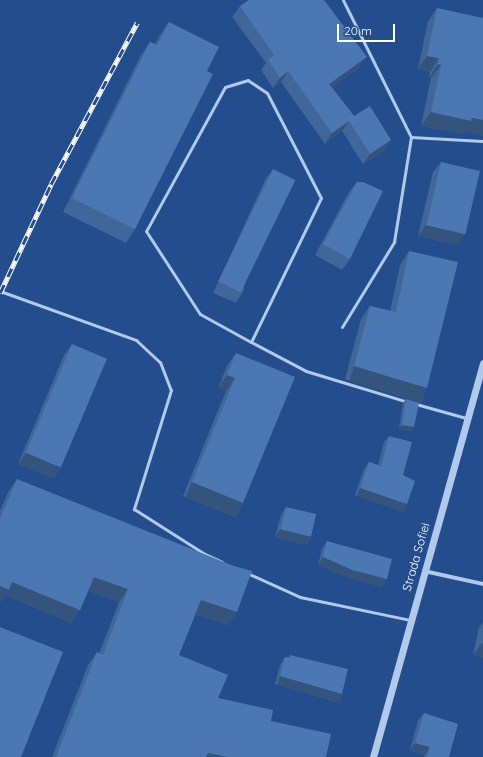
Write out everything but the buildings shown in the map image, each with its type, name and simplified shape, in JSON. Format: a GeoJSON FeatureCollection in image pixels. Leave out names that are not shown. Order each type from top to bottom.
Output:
{"type":"FeatureCollection","features":[{"type":"Feature","properties":{"kind":"street","name":"Strada Sofiei"},"geometry":{"type":"LineString","coordinates":[[372,757],[483,363]]}},
{"type":"Feature","properties":{"kind":"street"},"geometry":{"type":"LineString","coordinates":[[424,571],[483,584]]}},
{"type":"Feature","properties":{"kind":"lane"},"geometry":{"type":"LineString","coordinates":[[342,327],[394,242],[410,137],[343,0]]}},
{"type":"Feature","properties":{"kind":"lane"},"geometry":{"type":"LineString","coordinates":[[251,342],[321,198],[267,93],[248,80],[225,87],[146,231],[200,314],[251,342],[306,371],[467,418]]}},
{"type":"Feature","properties":{"kind":"lane"},"geometry":{"type":"LineString","coordinates":[[410,137],[483,141]]}},
{"type":"Feature","properties":{"kind":"lane"},"geometry":{"type":"LineString","coordinates":[[0,291],[136,340],[160,362],[171,390],[134,509],[203,553],[224,562]]}},
{"type":"Feature","properties":{"kind":"lane"},"geometry":{"type":"LineString","coordinates":[[245,572],[300,597],[410,620]]}},
{"type":"Feature","properties":{"kind":"railway"},"geometry":{"type":"LineString","coordinates":[[0,293],[51,184],[137,23]]}}]}
